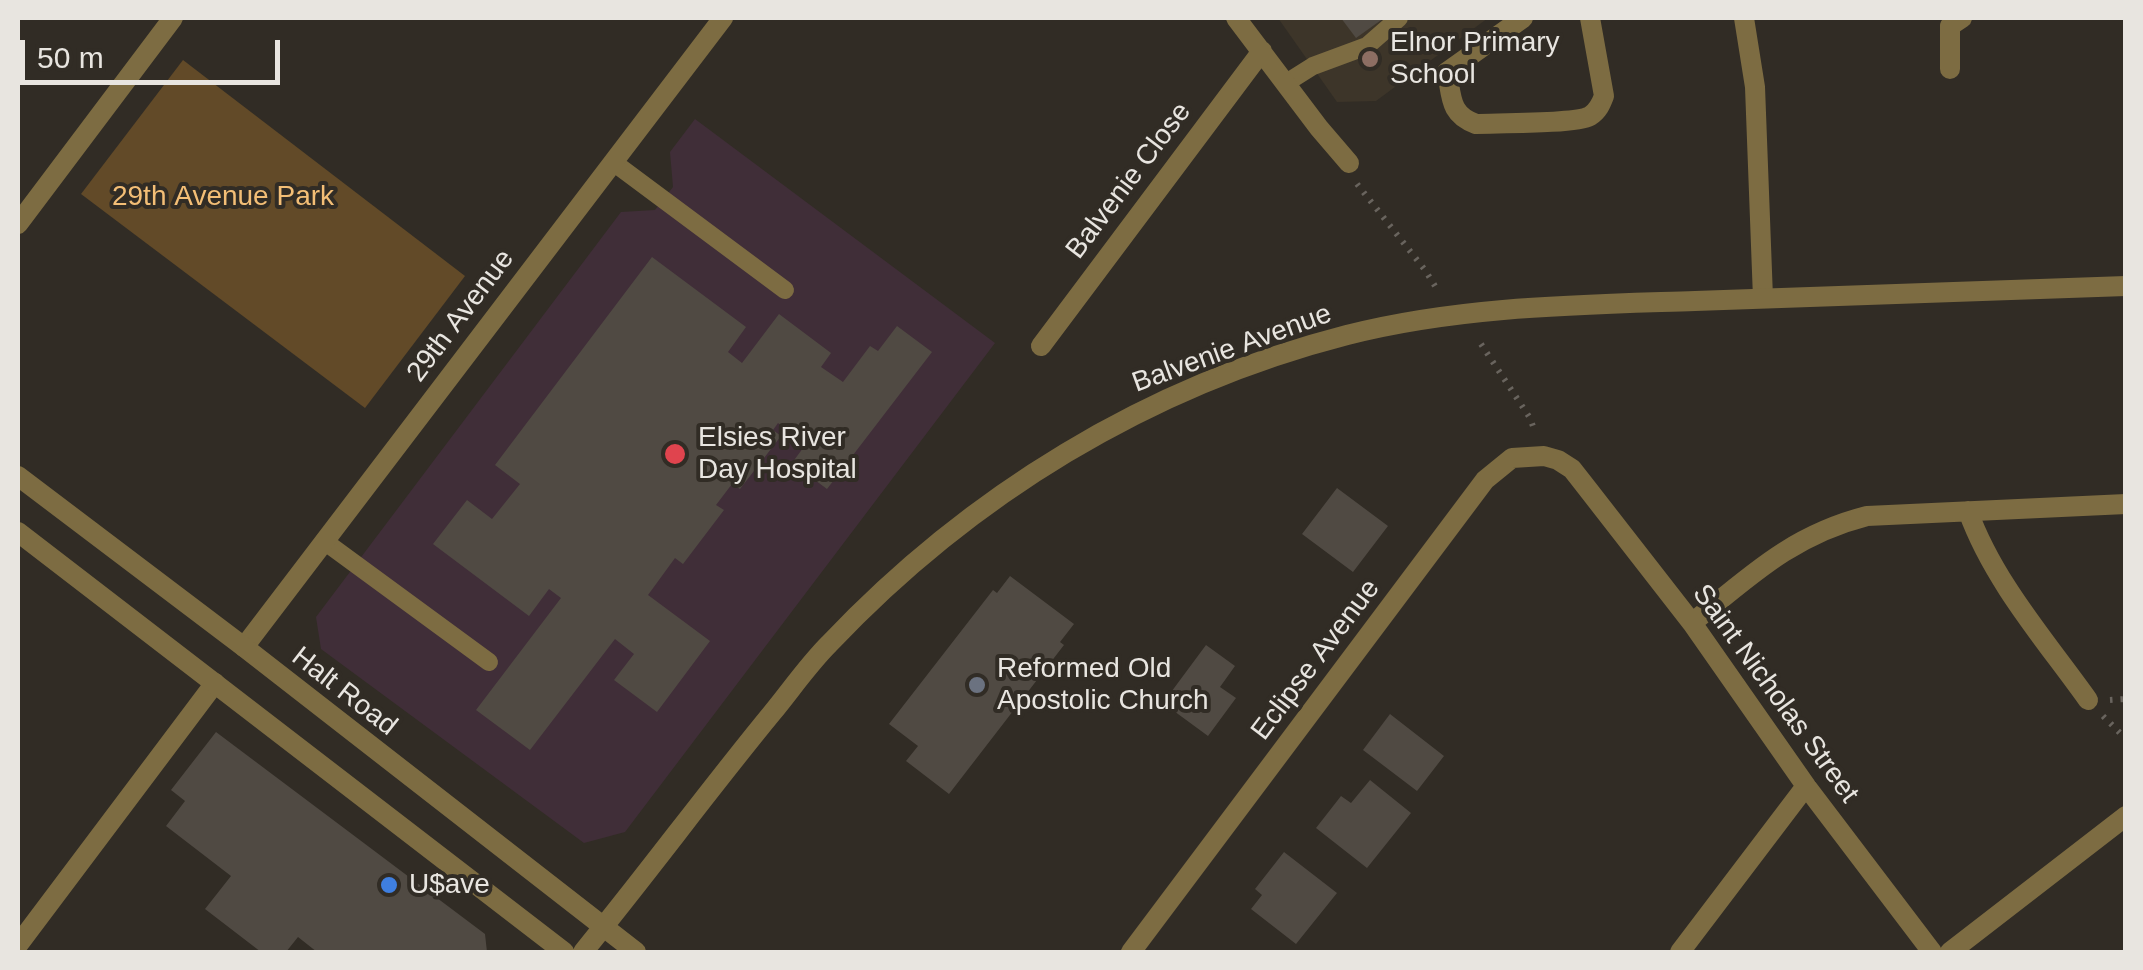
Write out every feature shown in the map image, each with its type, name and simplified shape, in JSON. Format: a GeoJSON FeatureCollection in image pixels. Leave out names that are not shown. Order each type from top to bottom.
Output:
{"type":"FeatureCollection","features":[{"type":"Feature","properties":{"kind":"street"},"geometry":{"type":"LineString","coordinates":[[18,224],[174,18]]}},
{"type":"Feature","properties":{"kind":"street","name":"29th Avenue"},"geometry":{"type":"LineString","coordinates":[[244,647],[723,18]]}},
{"type":"Feature","properties":{"kind":"street"},"geometry":{"type":"LineString","coordinates":[[1236,18],[1353,173]]}},
{"type":"Feature","properties":{"kind":"street"},"geometry":{"type":"LineString","coordinates":[[1523,18],[1447,72],[1454,107],[1469,122],[1578,119],[1594,114],[1604,96],[1590,18]]}},
{"type":"Feature","properties":{"kind":"street"},"geometry":{"type":"LineString","coordinates":[[1744,18],[1755,87],[1763,298]]}},
{"type":"Feature","properties":{"kind":"street"},"geometry":{"type":"LineString","coordinates":[[1950,69],[1950,26],[1962,18]]}},
{"type":"Feature","properties":{"kind":"street","name":"Balvenie Close"},"geometry":{"type":"LineString","coordinates":[[1042,346],[1262,51]]}},
{"type":"Feature","properties":{"kind":"street","name":"Balvenie Avenue"},"geometry":{"type":"LineString","coordinates":[[582,952],[828,644],[925,552],[1018,481],[1090,436],[1145,408],[1296,349],[1406,322],[1491,310],[2126,286]]}},
{"type":"Feature","properties":{"kind":"street","name":"Eclipse Avenue"},"geometry":{"type":"LineString","coordinates":[[1131,952],[1486,480],[1512,458],[1544,456],[1572,469]]}},
{"type":"Feature","properties":{"kind":"street","name":"Saint Nicholas Street"},"geometry":{"type":"LineString","coordinates":[[1572,469],[1692,623],[1806,786],[1932,952]]}},
{"type":"Feature","properties":{"kind":"street","name":"Halt Road"},"geometry":{"type":"LineString","coordinates":[[18,476],[636,952]]}},
{"type":"Feature","properties":{"kind":"street"},"geometry":{"type":"LineString","coordinates":[[1692,623],[1775,557],[1837,524],[1868,516],[2126,504]]}},
{"type":"Feature","properties":{"kind":"street"},"geometry":{"type":"LineString","coordinates":[[1968,511],[2003,581],[2088,700]]}},
{"type":"Feature","properties":{"kind":"street"},"geometry":{"type":"LineString","coordinates":[[18,532],[564,952]]}},
{"type":"Feature","properties":{"kind":"street"},"geometry":{"type":"LineString","coordinates":[[18,944],[216,682]]}},
{"type":"Feature","properties":{"kind":"street"},"geometry":{"type":"LineString","coordinates":[[1680,952],[1806,786]]}},
{"type":"Feature","properties":{"kind":"street"},"geometry":{"type":"LineString","coordinates":[[1950,952],[2126,816]]}},
{"type":"Feature","properties":{"kind":"lane"},"geometry":{"type":"LineString","coordinates":[[1286,83],[1313,66],[1367,46],[1399,18]]}},
{"type":"Feature","properties":{"kind":"lane"},"geometry":{"type":"LineString","coordinates":[[613,162],[784,290]]}},
{"type":"Feature","properties":{"kind":"lane"},"geometry":{"type":"LineString","coordinates":[[324,541],[489,662]]}},
{"type":"Feature","properties":{"kind":"path"},"geometry":{"type":"LineString","coordinates":[[1353,173],[1434,286]]}},
{"type":"Feature","properties":{"kind":"path"},"geometry":{"type":"LineString","coordinates":[[1481,344],[1534,428]]}},
{"type":"Feature","properties":{"kind":"shaded area","name":"Elnor Primary School"},"geometry":{"type":"Polygon","coordinates":[[[1278,18],[1488,18],[1376,101],[1337,102],[1278,18]]]}},
{"type":"Feature","properties":{"kind":"shaded area","name":"Elsies River Day Hospital"},"geometry":{"type":"Polygon","coordinates":[[[695,119],[995,343],[625,832],[584,843],[321,649],[316,617],[621,212],[655,210],[673,187],[670,152],[695,119]]]}},
{"type":"Feature","properties":{"kind":"green space","name":"29th Avenue Park"},"geometry":{"type":"Polygon","coordinates":[[[183,60],[465,276],[365,408],[81,194],[183,60]]]}},
{"type":"Feature","properties":{"kind":"building"},"geometry":{"type":"Polygon","coordinates":[[[1341,18],[1384,18],[1356,38],[1341,18]]]}},
{"type":"Feature","properties":{"kind":"building"},"geometry":{"type":"Polygon","coordinates":[[[652,257],[746,327],[728,352],[742,363],[779,314],[831,353],[821,367],[843,382],[870,346],[878,351],[897,326],[932,352],[827,489],[792,463],[806,444],[778,423],[773,430],[781,436],[740,489],[732,484],[716,505],[724,510],[683,564],[675,558],[648,595],[710,641],[657,712],[614,680],[634,654],[615,639],[530,750],[476,710],[561,598],[549,589],[529,616],[433,544],[467,500],[492,519],[520,484],[495,465],[652,257]]]}},
{"type":"Feature","properties":{"kind":"building"},"geometry":{"type":"Polygon","coordinates":[[[1337,488],[1388,526],[1353,572],[1302,534],[1337,488]]]}},
{"type":"Feature","properties":{"kind":"building","name":"Reformed Old Apostolic Church"},"geometry":{"type":"Polygon","coordinates":[[[1010,576],[1074,624],[1060,642],[1064,645],[949,794],[906,761],[918,746],[889,724],[993,590],[997,593],[1010,576]]]}},
{"type":"Feature","properties":{"kind":"building"},"geometry":{"type":"Polygon","coordinates":[[[1206,645],[1235,666],[1220,687],[1236,698],[1208,736],[1163,703],[1206,645]]]}},
{"type":"Feature","properties":{"kind":"building"},"geometry":{"type":"Polygon","coordinates":[[[1390,714],[1444,756],[1417,791],[1363,750],[1390,714]]]}},
{"type":"Feature","properties":{"kind":"building"},"geometry":{"type":"Polygon","coordinates":[[[216,732],[485,934],[487,952],[317,952],[298,937],[286,952],[261,952],[205,909],[231,876],[166,826],[185,801],[171,790],[216,732]]]}},
{"type":"Feature","properties":{"kind":"building"},"geometry":{"type":"Polygon","coordinates":[[[1370,780],[1411,813],[1367,868],[1316,828],[1341,796],[1351,803],[1370,780]]]}},
{"type":"Feature","properties":{"kind":"building"},"geometry":{"type":"Polygon","coordinates":[[[1284,852],[1337,893],[1296,944],[1251,909],[1262,895],[1255,889],[1284,852]]]}},
{"type":"Feature","properties":{"kind":"place","name":"Elnor Primary School"},"geometry":{"type":"Point","coordinates":[1370,59]}},
{"type":"Feature","properties":{"kind":"place","name":"Elsies River Day Hospital"},"geometry":{"type":"Point","coordinates":[675,454]}},
{"type":"Feature","properties":{"kind":"place","name":"Reformed Old Apostolic Church"},"geometry":{"type":"Point","coordinates":[977,685]}},
{"type":"Feature","properties":{"kind":"place","name":"U$ave"},"geometry":{"type":"Point","coordinates":[389,885]}}]}
